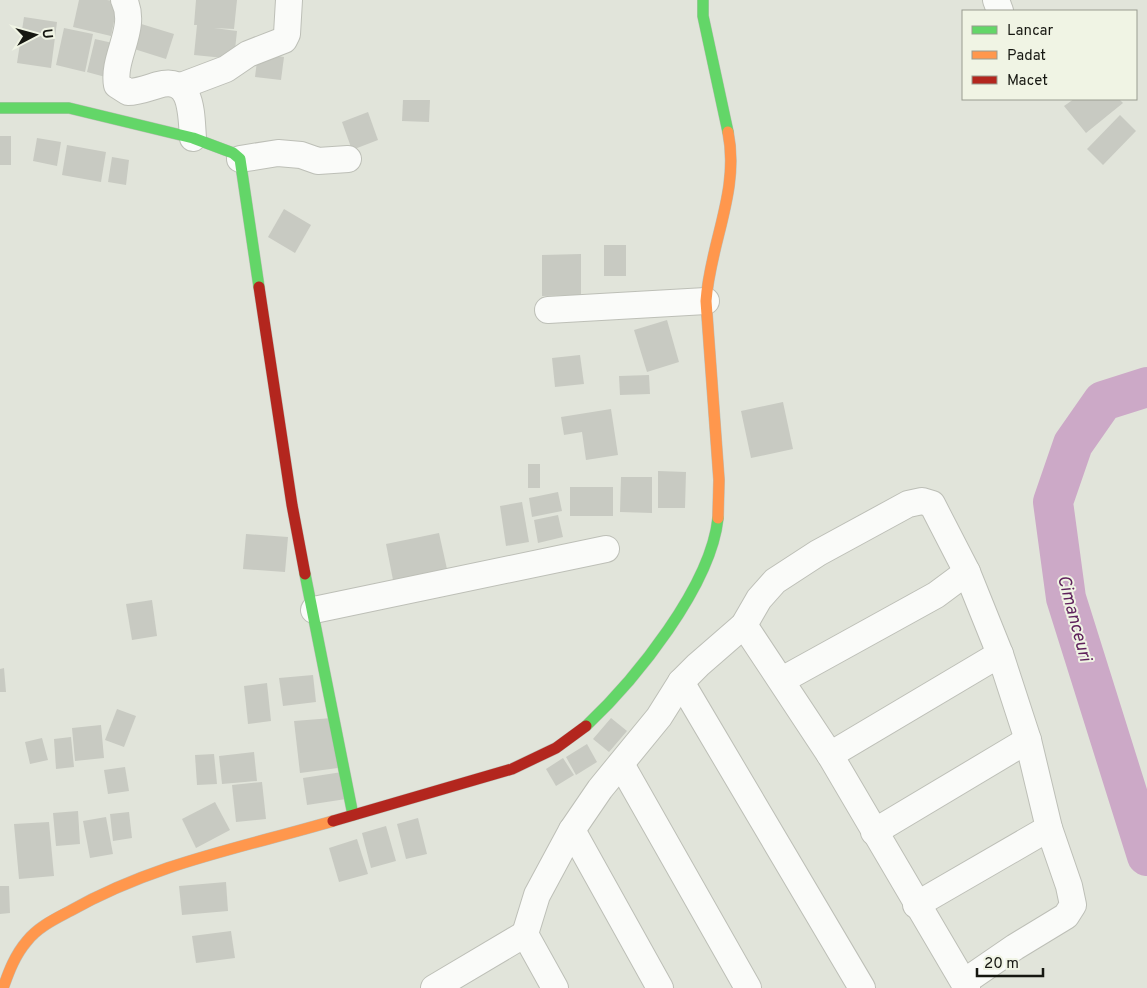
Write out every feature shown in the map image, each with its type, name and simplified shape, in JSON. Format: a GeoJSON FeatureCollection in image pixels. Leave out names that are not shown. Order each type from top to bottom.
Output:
{"type":"FeatureCollection","features":[{"type":"Feature","properties":{"kind":"street"},"geometry":{"type":"LineString","coordinates":[[124,0],[127,23],[125,41],[116,73],[116,85],[128,92],[168,83],[175,83],[181,86],[186,92],[193,138]]}},
{"type":"Feature","properties":{"kind":"street"},"geometry":{"type":"LineString","coordinates":[[181,86],[226,69],[248,54],[284,40],[287,34],[289,0]]}},
{"type":"Feature","properties":{"kind":"street"},"geometry":{"type":"LineString","coordinates":[[3,988],[14,957],[27,940],[41,927],[86,902],[148,874],[191,860],[512,769],[540,757],[570,739],[597,714],[649,656],[698,582],[710,557],[716,534],[719,480],[706,301],[707,279],[719,241],[732,168],[731,148],[703,16],[703,0]]}},
{"type":"Feature","properties":{"kind":"street"},"geometry":{"type":"LineString","coordinates":[[0,108],[69,108],[193,138],[233,153],[240,159],[292,505],[353,815]]}},
{"type":"Feature","properties":{"kind":"street"},"geometry":{"type":"LineString","coordinates":[[240,159],[278,153],[301,155],[318,161],[348,159]]}},
{"type":"Feature","properties":{"kind":"street"},"geometry":{"type":"LineString","coordinates":[[548,310],[706,301]]}},
{"type":"Feature","properties":{"kind":"street"},"geometry":{"type":"LineString","coordinates":[[434,988],[525,934],[537,895],[572,830],[621,764],[660,717],[681,682],[744,625],[759,599],[775,581],[818,553],[915,502],[927,501],[932,504],[967,572],[1000,654],[1028,740],[1049,828],[1072,894],[1072,910],[1066,916],[1015,946],[965,985],[916,905],[830,755],[744,625]]}},
{"type":"Feature","properties":{"kind":"street"},"geometry":{"type":"LineString","coordinates":[[314,610],[606,549]]}},
{"type":"Feature","properties":{"kind":"street"},"geometry":{"type":"LineString","coordinates":[[782,680],[936,595],[967,572]]}},
{"type":"Feature","properties":{"kind":"street"},"geometry":{"type":"LineString","coordinates":[[830,755],[1000,654]]}},
{"type":"Feature","properties":{"kind":"street"},"geometry":{"type":"LineString","coordinates":[[681,682],[862,988]]}},
{"type":"Feature","properties":{"kind":"street"},"geometry":{"type":"LineString","coordinates":[[874,832],[1028,740]]}},
{"type":"Feature","properties":{"kind":"street"},"geometry":{"type":"LineString","coordinates":[[621,764],[748,988]]}},
{"type":"Feature","properties":{"kind":"street"},"geometry":{"type":"LineString","coordinates":[[916,905],[1049,828]]}},
{"type":"Feature","properties":{"kind":"street"},"geometry":{"type":"LineString","coordinates":[[572,830],[660,988]]}},
{"type":"Feature","properties":{"kind":"street"},"geometry":{"type":"LineString","coordinates":[[525,934],[555,988]]}},
{"type":"Feature","properties":{"kind":"building"},"geometry":{"type":"Polygon","coordinates":[[[79,0],[118,2],[111,36],[73,27],[79,0]]]}},
{"type":"Feature","properties":{"kind":"building"},"geometry":{"type":"Polygon","coordinates":[[[196,0],[237,0],[234,29],[214,28],[237,31],[234,59],[194,55],[197,25],[194,25],[196,0]]]}},
{"type":"Feature","properties":{"kind":"building"},"geometry":{"type":"Polygon","coordinates":[[[24,17],[57,22],[51,68],[17,63],[24,17]]]}},
{"type":"Feature","properties":{"kind":"building"},"geometry":{"type":"Polygon","coordinates":[[[138,23],[174,34],[166,59],[131,48],[138,23]]]}},
{"type":"Feature","properties":{"kind":"building"},"geometry":{"type":"Polygon","coordinates":[[[64,28],[93,34],[85,72],[56,65],[64,28]]]}},
{"type":"Feature","properties":{"kind":"building"},"geometry":{"type":"Polygon","coordinates":[[[95,39],[117,44],[109,78],[87,72],[95,39]]]}},
{"type":"Feature","properties":{"kind":"building"},"geometry":{"type":"Polygon","coordinates":[[[258,53],[284,57],[281,80],[255,77],[258,53]]]}},
{"type":"Feature","properties":{"kind":"building"},"geometry":{"type":"Polygon","coordinates":[[[403,100],[430,100],[429,122],[402,121],[403,100]]]}},
{"type":"Feature","properties":{"kind":"building"},"geometry":{"type":"Polygon","coordinates":[[[1073,100],[1120,100],[1123,103],[1086,133],[1064,106],[1073,100]]]}},
{"type":"Feature","properties":{"kind":"building"},"geometry":{"type":"Polygon","coordinates":[[[368,112],[378,140],[352,150],[342,122],[368,112]]]}},
{"type":"Feature","properties":{"kind":"building"},"geometry":{"type":"Polygon","coordinates":[[[1120,115],[1136,131],[1103,165],[1087,149],[1120,115]]]}},
{"type":"Feature","properties":{"kind":"building"},"geometry":{"type":"Polygon","coordinates":[[[0,136],[11,136],[11,165],[0,165],[0,136]]]}},
{"type":"Feature","properties":{"kind":"building"},"geometry":{"type":"Polygon","coordinates":[[[37,138],[61,142],[57,166],[33,161],[37,138]]]}},
{"type":"Feature","properties":{"kind":"building"},"geometry":{"type":"Polygon","coordinates":[[[67,145],[106,152],[101,182],[62,175],[67,145]]]}},
{"type":"Feature","properties":{"kind":"building"},"geometry":{"type":"Polygon","coordinates":[[[112,157],[129,160],[126,185],[108,182],[112,157]]]}},
{"type":"Feature","properties":{"kind":"building"},"geometry":{"type":"Polygon","coordinates":[[[284,209],[311,225],[295,253],[268,237],[284,209]]]}},
{"type":"Feature","properties":{"kind":"building"},"geometry":{"type":"Polygon","coordinates":[[[604,245],[626,245],[626,276],[604,276],[604,245]]]}},
{"type":"Feature","properties":{"kind":"building"},"geometry":{"type":"Polygon","coordinates":[[[581,254],[581,295],[542,296],[542,255],[581,254]]]}},
{"type":"Feature","properties":{"kind":"building"},"geometry":{"type":"Polygon","coordinates":[[[667,320],[679,362],[647,372],[634,330],[667,320]]]}},
{"type":"Feature","properties":{"kind":"building"},"geometry":{"type":"Polygon","coordinates":[[[580,355],[584,384],[555,387],[552,358],[580,355]]]}},
{"type":"Feature","properties":{"kind":"building"},"geometry":{"type":"Polygon","coordinates":[[[649,375],[650,394],[620,395],[619,376],[649,375]]]}},
{"type":"Feature","properties":{"kind":"building"},"geometry":{"type":"Polygon","coordinates":[[[783,402],[793,449],[751,458],[741,411],[783,402]]]}},
{"type":"Feature","properties":{"kind":"building"},"geometry":{"type":"Polygon","coordinates":[[[611,409],[618,455],[586,460],[582,432],[564,435],[561,417],[611,409]]]}},
{"type":"Feature","properties":{"kind":"building"},"geometry":{"type":"Polygon","coordinates":[[[528,464],[540,464],[540,488],[528,488],[528,464]]]}},
{"type":"Feature","properties":{"kind":"building"},"geometry":{"type":"Polygon","coordinates":[[[658,471],[686,472],[685,508],[658,508],[658,471]]]}},
{"type":"Feature","properties":{"kind":"building"},"geometry":{"type":"Polygon","coordinates":[[[621,477],[652,477],[652,513],[620,512],[621,477]]]}},
{"type":"Feature","properties":{"kind":"building"},"geometry":{"type":"Polygon","coordinates":[[[570,487],[613,487],[613,516],[570,516],[570,487]]]}},
{"type":"Feature","properties":{"kind":"building"},"geometry":{"type":"Polygon","coordinates":[[[558,492],[562,511],[532,517],[529,498],[558,492]]]}},
{"type":"Feature","properties":{"kind":"building"},"geometry":{"type":"Polygon","coordinates":[[[522,502],[529,542],[506,546],[500,506],[522,502]]]}},
{"type":"Feature","properties":{"kind":"building"},"geometry":{"type":"Polygon","coordinates":[[[558,515],[563,537],[538,543],[534,520],[558,515]]]}},
{"type":"Feature","properties":{"kind":"building"},"geometry":{"type":"Polygon","coordinates":[[[439,533],[447,569],[393,580],[386,544],[439,533]]]}},
{"type":"Feature","properties":{"kind":"building"},"geometry":{"type":"Polygon","coordinates":[[[246,534],[288,537],[285,572],[243,569],[246,534]]]}},
{"type":"Feature","properties":{"kind":"building"},"geometry":{"type":"Polygon","coordinates":[[[152,600],[157,636],[132,640],[126,604],[152,600]]]}},
{"type":"Feature","properties":{"kind":"building"},"geometry":{"type":"Polygon","coordinates":[[[4,668],[6,692],[0,692],[0,669],[4,668]]]}},
{"type":"Feature","properties":{"kind":"building"},"geometry":{"type":"Polygon","coordinates":[[[313,675],[316,702],[283,706],[279,678],[313,675]]]}},
{"type":"Feature","properties":{"kind":"building"},"geometry":{"type":"Polygon","coordinates":[[[267,683],[271,721],[248,724],[244,686],[267,683]]]}},
{"type":"Feature","properties":{"kind":"building"},"geometry":{"type":"Polygon","coordinates":[[[117,709],[136,716],[124,747],[105,740],[117,709]]]}},
{"type":"Feature","properties":{"kind":"building"},"geometry":{"type":"Polygon","coordinates":[[[332,718],[338,768],[300,773],[294,721],[332,718]]]}},
{"type":"Feature","properties":{"kind":"building"},"geometry":{"type":"Polygon","coordinates":[[[611,718],[627,731],[609,752],[593,739],[611,718]]]}},
{"type":"Feature","properties":{"kind":"building"},"geometry":{"type":"Polygon","coordinates":[[[101,725],[104,758],[75,761],[72,728],[101,725]]]}},
{"type":"Feature","properties":{"kind":"building"},"geometry":{"type":"Polygon","coordinates":[[[71,737],[74,767],[56,769],[54,739],[71,737]]]}},
{"type":"Feature","properties":{"kind":"building"},"geometry":{"type":"Polygon","coordinates":[[[42,738],[48,760],[30,764],[25,742],[42,738]]]}},
{"type":"Feature","properties":{"kind":"building"},"geometry":{"type":"Polygon","coordinates":[[[587,744],[597,762],[576,775],[566,757],[587,744]]]}},
{"type":"Feature","properties":{"kind":"building"},"geometry":{"type":"Polygon","coordinates":[[[254,752],[257,781],[222,784],[219,756],[254,752]]]}},
{"type":"Feature","properties":{"kind":"building"},"geometry":{"type":"Polygon","coordinates":[[[214,754],[217,784],[197,785],[195,755],[214,754]]]}},
{"type":"Feature","properties":{"kind":"building"},"geometry":{"type":"Polygon","coordinates":[[[563,758],[574,775],[556,786],[546,769],[563,758]]]}},
{"type":"Feature","properties":{"kind":"building"},"geometry":{"type":"Polygon","coordinates":[[[125,767],[129,791],[108,794],[104,770],[125,767]]]}},
{"type":"Feature","properties":{"kind":"building"},"geometry":{"type":"Polygon","coordinates":[[[342,772],[346,799],[307,805],[303,778],[342,772]]]}},
{"type":"Feature","properties":{"kind":"building"},"geometry":{"type":"Polygon","coordinates":[[[262,782],[266,819],[236,822],[232,785],[262,782]]]}},
{"type":"Feature","properties":{"kind":"building"},"geometry":{"type":"Polygon","coordinates":[[[215,802],[230,830],[196,848],[182,819],[215,802]]]}},
{"type":"Feature","properties":{"kind":"building"},"geometry":{"type":"Polygon","coordinates":[[[78,811],[80,844],[56,846],[53,813],[78,811]]]}},
{"type":"Feature","properties":{"kind":"building"},"geometry":{"type":"Polygon","coordinates":[[[129,812],[132,838],[113,841],[110,814],[129,812]]]}},
{"type":"Feature","properties":{"kind":"building"},"geometry":{"type":"Polygon","coordinates":[[[106,817],[113,854],[90,858],[83,821],[106,817]]]}},
{"type":"Feature","properties":{"kind":"building"},"geometry":{"type":"Polygon","coordinates":[[[418,818],[427,854],[406,859],[397,824],[418,818]]]}},
{"type":"Feature","properties":{"kind":"building"},"geometry":{"type":"Polygon","coordinates":[[[49,822],[54,876],[19,879],[14,824],[49,822]]]}},
{"type":"Feature","properties":{"kind":"building"},"geometry":{"type":"Polygon","coordinates":[[[386,826],[396,861],[371,868],[362,833],[386,826]]]}},
{"type":"Feature","properties":{"kind":"building"},"geometry":{"type":"Polygon","coordinates":[[[357,839],[368,874],[339,882],[329,848],[357,839]]]}},
{"type":"Feature","properties":{"kind":"building"},"geometry":{"type":"Polygon","coordinates":[[[226,882],[228,911],[182,915],[179,886],[226,882]]]}},
{"type":"Feature","properties":{"kind":"building"},"geometry":{"type":"Polygon","coordinates":[[[0,886],[9,886],[10,913],[0,914],[0,886]]]}},
{"type":"Feature","properties":{"kind":"building"},"geometry":{"type":"Polygon","coordinates":[[[231,931],[235,958],[196,963],[192,936],[231,931]]]}},
{"type":"Feature","properties":{"kind":"waterway","name":"Cimanceuri"},"geometry":{"type":"LineString","coordinates":[[1147,387],[1103,401],[1073,444],[1053,502],[1066,598],[1147,856]]}},
{"type":"Feature","properties":{"kind":"traffic: fast"},"geometry":{"type":"LineString","coordinates":[[703,0],[703,16],[728,132]]}},
{"type":"Feature","properties":{"kind":"traffic: fast"},"geometry":{"type":"LineString","coordinates":[[0,108],[69,108],[193,138],[233,153],[240,159],[259,287]]}},
{"type":"Feature","properties":{"kind":"traffic: fast"},"geometry":{"type":"LineString","coordinates":[[586,726],[627,683],[668,630],[701,573],[712,545],[718,518]]}},
{"type":"Feature","properties":{"kind":"traffic: fast"},"geometry":{"type":"LineString","coordinates":[[305,574],[353,815]]}},
{"type":"Feature","properties":{"kind":"traffic: slow"},"geometry":{"type":"LineString","coordinates":[[718,518],[719,480],[706,301],[730,175],[731,154],[728,132]]}},
{"type":"Feature","properties":{"kind":"traffic: slow"},"geometry":{"type":"LineString","coordinates":[[3,988],[10,969],[31,936],[41,927],[102,894],[134,880],[199,858],[333,821]]}},
{"type":"Feature","properties":{"kind":"traffic: jam"},"geometry":{"type":"LineString","coordinates":[[259,287],[292,505],[305,574]]}},
{"type":"Feature","properties":{"kind":"traffic: jam"},"geometry":{"type":"LineString","coordinates":[[333,821],[512,769],[556,748],[586,726]]}}]}
